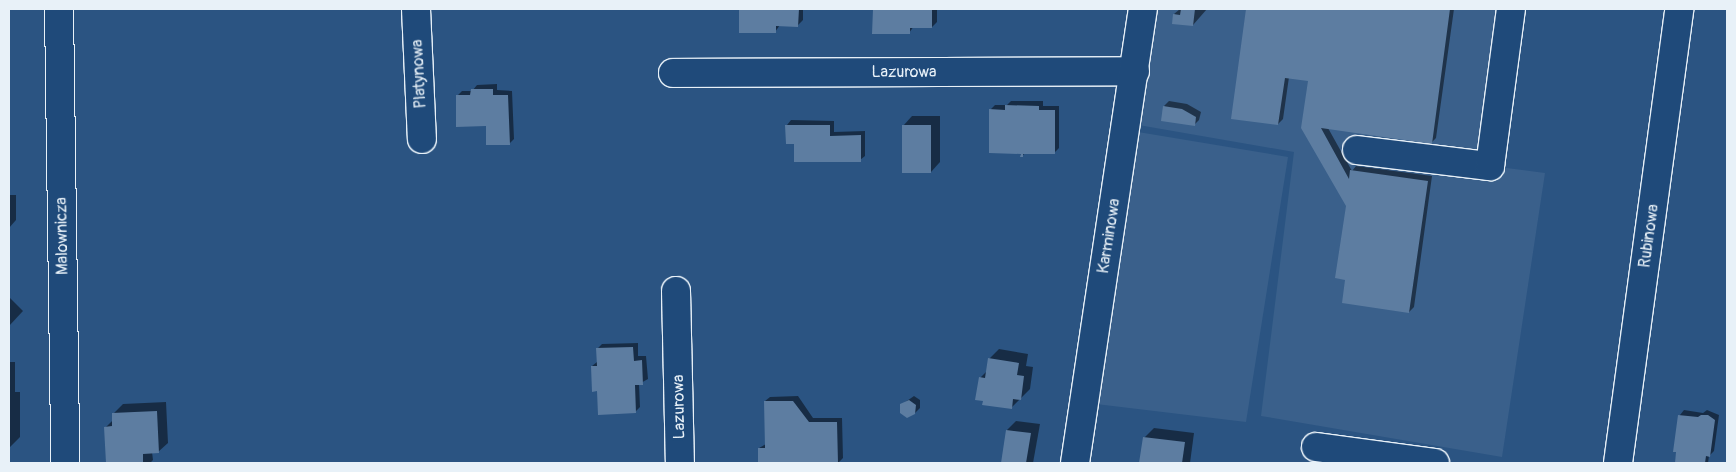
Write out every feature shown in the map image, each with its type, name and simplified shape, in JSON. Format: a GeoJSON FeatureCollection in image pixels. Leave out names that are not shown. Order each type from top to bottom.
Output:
{"type":"FeatureCollection","features":[{"type":"Feature","properties":{"kind":"street","name":"Malownicza"},"geometry":{"type":"LineString","coordinates":[[59,9],[66,463]]}},
{"type":"Feature","properties":{"kind":"street","name":"Platynowa"},"geometry":{"type":"LineString","coordinates":[[416,9],[422,138]]}},
{"type":"Feature","properties":{"kind":"street","name":"Karminowa"},"geometry":{"type":"LineString","coordinates":[[1075,463],[1143,9]]}},
{"type":"Feature","properties":{"kind":"street"},"geometry":{"type":"LineString","coordinates":[[1357,150],[1490,166],[1511,9]]}},
{"type":"Feature","properties":{"kind":"street","name":"Rubinowa"},"geometry":{"type":"LineString","coordinates":[[1618,463],[1679,9]]}},
{"type":"Feature","properties":{"kind":"street","name":"Lazurowa"},"geometry":{"type":"LineString","coordinates":[[673,73],[1135,71]]}},
{"type":"Feature","properties":{"kind":"street","name":"Lazurowa"},"geometry":{"type":"LineString","coordinates":[[676,292],[680,463]]}},
{"type":"Feature","properties":{"kind":"street"},"geometry":{"type":"LineString","coordinates":[[1316,447],[1435,463]]}},
{"type":"Feature","properties":{"kind":"shaded area"},"geometry":{"type":"Polygon","coordinates":[[[1144,9],[1511,9],[1491,166],[1545,173],[1502,457],[1261,416],[1294,152],[1127,123],[1144,9]]]}},
{"type":"Feature","properties":{"kind":"shaded area"},"geometry":{"type":"Polygon","coordinates":[[[1138,132],[1288,157],[1246,422],[1096,404],[1138,132]]]}},
{"type":"Feature","properties":{"kind":"building"},"geometry":{"type":"Polygon","coordinates":[[[739,9],[799,9],[798,27],[776,26],[776,33],[739,33],[739,9]]]}},
{"type":"Feature","properties":{"kind":"building"},"geometry":{"type":"Polygon","coordinates":[[[873,9],[932,9],[932,28],[910,28],[910,34],[872,34],[873,9]]]}},
{"type":"Feature","properties":{"kind":"building"},"geometry":{"type":"Polygon","coordinates":[[[1181,9],[1195,9],[1193,26],[1172,24],[1173,14],[1180,15],[1181,9]]]}},
{"type":"Feature","properties":{"kind":"building"},"geometry":{"type":"Polygon","coordinates":[[[1246,9],[1450,9],[1432,144],[1321,128],[1349,179],[1350,170],[1428,181],[1409,313],[1342,303],[1345,280],[1335,278],[1346,206],[1301,128],[1308,81],[1285,78],[1278,125],[1231,119],[1246,9]]]}},
{"type":"Feature","properties":{"kind":"building"},"geometry":{"type":"Polygon","coordinates":[[[471,89],[493,89],[493,95],[508,95],[510,145],[486,145],[486,126],[456,127],[456,95],[470,95],[471,89]]]}},
{"type":"Feature","properties":{"kind":"building"},"geometry":{"type":"Polygon","coordinates":[[[1005,105],[1039,106],[1039,110],[1055,110],[1055,154],[1023,154],[1023,157],[1020,157],[1021,154],[989,153],[989,109],[1005,110],[1005,105]]]}},
{"type":"Feature","properties":{"kind":"building"},"geometry":{"type":"Polygon","coordinates":[[[1163,106],[1182,109],[1196,117],[1195,126],[1161,121],[1163,106]]]}},
{"type":"Feature","properties":{"kind":"building"},"geometry":{"type":"Polygon","coordinates":[[[785,125],[830,125],[830,136],[861,135],[861,162],[794,162],[794,144],[786,144],[785,125]]]}},
{"type":"Feature","properties":{"kind":"building"},"geometry":{"type":"Polygon","coordinates":[[[902,125],[931,125],[931,173],[902,173],[902,125]]]}},
{"type":"Feature","properties":{"kind":"building"},"geometry":{"type":"Polygon","coordinates":[[[633,347],[634,361],[642,360],[643,385],[635,385],[636,413],[598,415],[597,391],[592,392],[591,366],[597,366],[596,348],[633,347]]]}},
{"type":"Feature","properties":{"kind":"building"},"geometry":{"type":"Polygon","coordinates":[[[988,358],[1019,363],[1017,375],[1024,376],[1021,400],[1013,399],[1012,409],[982,405],[983,401],[975,400],[979,377],[985,378],[988,358]]]}},
{"type":"Feature","properties":{"kind":"building"},"geometry":{"type":"Polygon","coordinates":[[[909,400],[916,405],[915,414],[907,418],[900,413],[900,404],[909,400]]]}},
{"type":"Feature","properties":{"kind":"building"},"geometry":{"type":"Polygon","coordinates":[[[764,401],[793,401],[809,422],[837,422],[838,463],[758,463],[758,448],[765,448],[764,401]]]}},
{"type":"Feature","properties":{"kind":"building"},"geometry":{"type":"Polygon","coordinates":[[[157,411],[159,453],[143,454],[143,463],[106,463],[104,427],[112,426],[112,413],[157,411]]]}},
{"type":"Feature","properties":{"kind":"building"},"geometry":{"type":"Polygon","coordinates":[[[1678,415],[1698,417],[1708,415],[1715,420],[1710,457],[1706,456],[1705,463],[1675,463],[1676,452],[1673,452],[1678,415]]]}},
{"type":"Feature","properties":{"kind":"building"},"geometry":{"type":"Polygon","coordinates":[[[1006,430],[1031,433],[1026,463],[1001,463],[1006,430]]]}},
{"type":"Feature","properties":{"kind":"building"},"geometry":{"type":"Polygon","coordinates":[[[1143,437],[1185,442],[1182,463],[1139,463],[1143,437]]]}}]}
